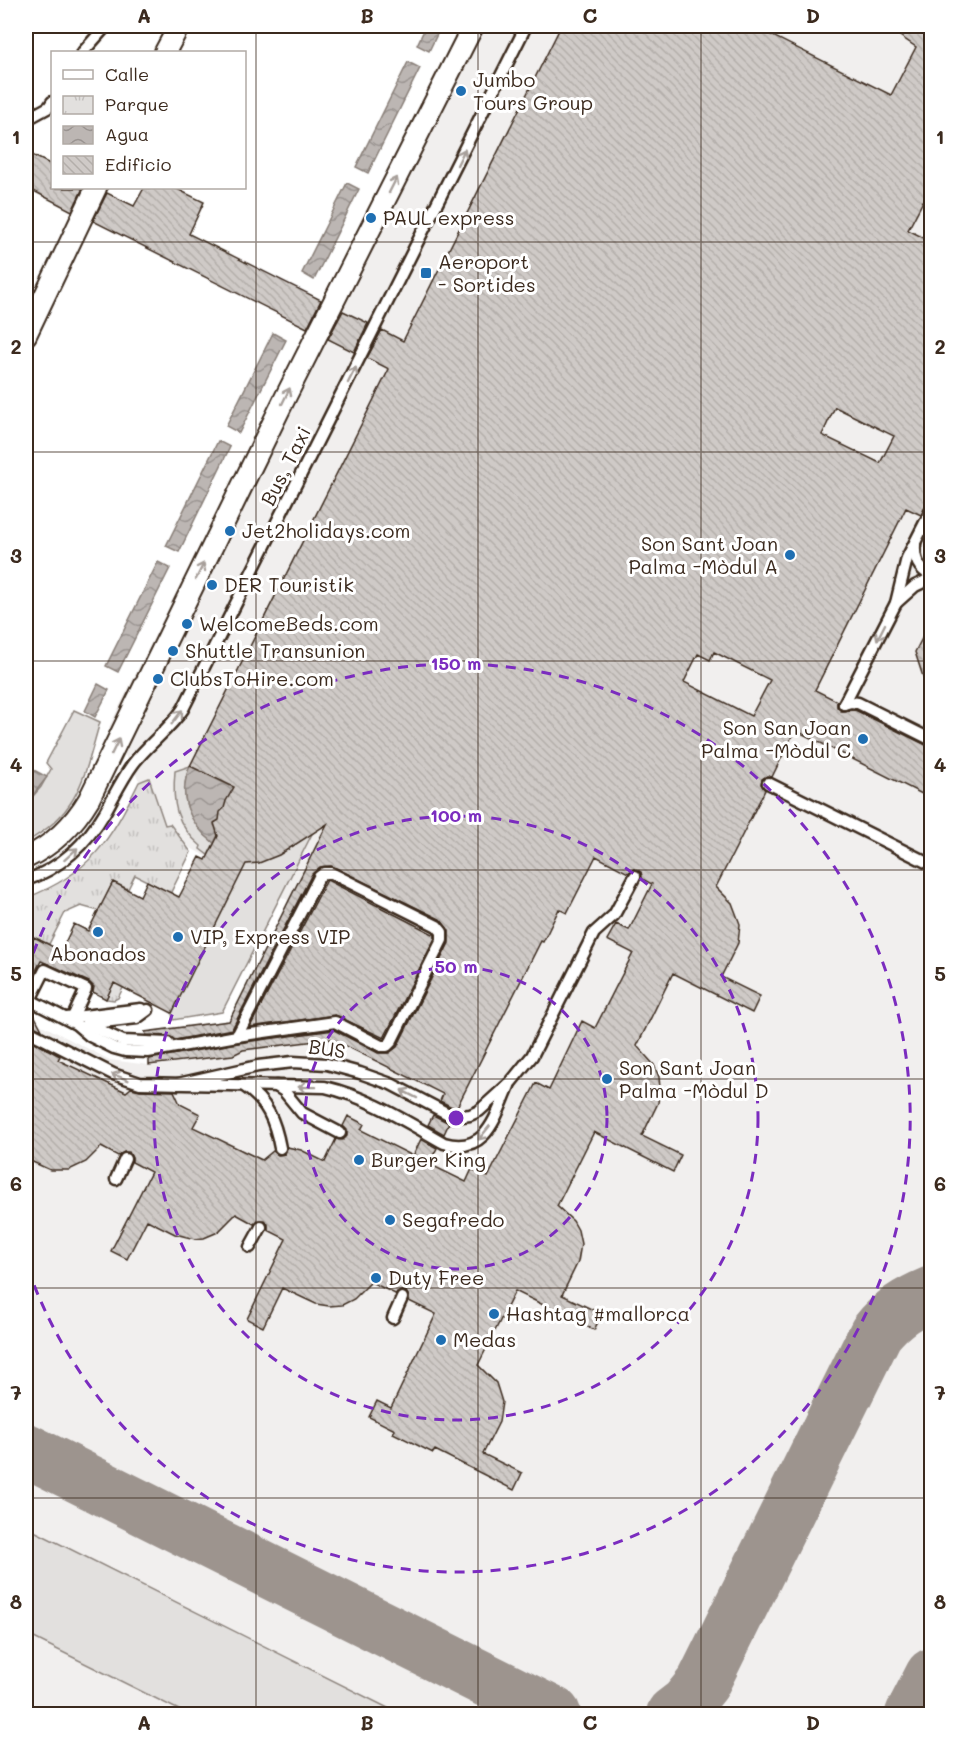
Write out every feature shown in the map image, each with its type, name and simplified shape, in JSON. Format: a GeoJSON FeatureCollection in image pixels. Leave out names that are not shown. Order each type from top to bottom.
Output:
{"type":"FeatureCollection","features":[{"type":"Feature","properties":{"kind":"street"},"geometry":{"type":"LineString","coordinates":[[166,51],[179,26]]}},
{"type":"Feature","properties":{"kind":"street"},"geometry":{"type":"LineString","coordinates":[[26,858],[50,844],[63,833],[77,818],[89,799],[286,394],[473,26]]}},
{"type":"Feature","properties":{"kind":"street"},"geometry":{"type":"LineString","coordinates":[[26,335],[96,189]]}},
{"type":"Feature","properties":{"kind":"lane"},"geometry":{"type":"LineString","coordinates":[[84,51],[106,26]]}},
{"type":"Feature","properties":{"kind":"lane","name":"Bus, Taxi"},"geometry":{"type":"LineString","coordinates":[[26,880],[48,870],[76,850],[94,829],[133,763],[168,729],[183,709],[526,26]]}},
{"type":"Feature","properties":{"kind":"lane"},"geometry":{"type":"LineString","coordinates":[[26,117],[29,118],[51,104]]}},
{"type":"Feature","properties":{"kind":"lane"},"geometry":{"type":"LineString","coordinates":[[932,509],[907,558],[896,603],[844,704],[858,703],[932,740]]}},
{"type":"Feature","properties":{"kind":"lane"},"geometry":{"type":"LineString","coordinates":[[896,603],[915,586],[932,577],[916,562],[915,541]]}},
{"type":"Feature","properties":{"kind":"lane"},"geometry":{"type":"LineString","coordinates":[[768,783],[932,865]]}},
{"type":"Feature","properties":{"kind":"lane"},"geometry":{"type":"LineString","coordinates":[[79,1021],[145,1009],[136,1018],[79,1021],[28,999],[45,970],[86,989],[79,1021],[90,1036],[125,1051],[148,1052],[184,1044],[335,1022],[381,1046],[387,1046],[442,940],[442,932],[437,926],[331,873],[324,873],[319,877],[237,1036]]}},
{"type":"Feature","properties":{"kind":"lane"},"geometry":{"type":"LineString","coordinates":[[26,1030],[126,1079],[150,1084],[325,1087],[369,1101],[444,1143],[466,1146],[477,1142],[488,1131],[511,1082],[532,1056],[594,933],[614,915],[635,876]]}},
{"type":"Feature","properties":{"kind":"lane","name":"BUS"},"geometry":{"type":"LineString","coordinates":[[178,1084],[258,1066],[293,1062],[327,1064],[391,1084],[454,1117],[462,1118],[479,1111],[511,1082]]}},
{"type":"Feature","properties":{"kind":"lane"},"geometry":{"type":"LineString","coordinates":[[244,1085],[258,1095],[267,1106],[278,1134],[280,1148]]}},
{"type":"Feature","properties":{"kind":"lane"},"geometry":{"type":"LineString","coordinates":[[276,1086],[284,1091],[302,1113],[340,1133]]}},
{"type":"Feature","properties":{"kind":"lane"},"geometry":{"type":"LineString","coordinates":[[116,1179],[125,1159]]}},
{"type":"Feature","properties":{"kind":"lane"},"geometry":{"type":"LineString","coordinates":[[250,1247],[261,1227]]}},
{"type":"Feature","properties":{"kind":"lane"},"geometry":{"type":"LineString","coordinates":[[393,1318],[402,1298]]}},
{"type":"Feature","properties":{"kind":"shaded area"},"geometry":{"type":"Polygon","coordinates":[[[459,26],[931,26],[931,1714],[26,1714],[26,1017],[110,1060],[149,1065],[145,1032],[234,1020],[289,901],[131,816],[144,789],[109,727],[459,26]]]}},
{"type":"Feature","properties":{"kind":"green space"},"geometry":{"type":"Polygon","coordinates":[[[74,710],[100,722],[84,776],[69,806],[58,819],[26,842],[26,804],[41,787],[51,769],[46,763],[74,710]]]}},
{"type":"Feature","properties":{"kind":"green space"},"geometry":{"type":"Polygon","coordinates":[[[190,766],[186,777],[185,799],[192,818],[214,843],[208,855],[200,849],[201,846],[186,830],[175,803],[175,771],[190,766]]]}},
{"type":"Feature","properties":{"kind":"green space"},"geometry":{"type":"Polygon","coordinates":[[[149,778],[165,825],[170,824],[191,852],[118,998],[106,999],[161,888],[135,875],[128,889],[113,882],[99,911],[81,906],[65,913],[49,944],[34,938],[26,955],[26,898],[67,878],[96,853],[118,822],[139,782],[149,778]]]}},
{"type":"Feature","properties":{"kind":"green space"},"geometry":{"type":"Polygon","coordinates":[[[315,828],[222,1012],[173,1020],[172,1013],[245,864],[276,855],[315,828]]]}},
{"type":"Feature","properties":{"kind":"green space"},"geometry":{"type":"Polygon","coordinates":[[[26,1527],[400,1714],[187,1714],[26,1634],[26,1527]]]}},
{"type":"Feature","properties":{"kind":"water"},"geometry":{"type":"Polygon","coordinates":[[[426,26],[441,26],[429,51],[417,45],[426,26]]]}},
{"type":"Feature","properties":{"kind":"water"},"geometry":{"type":"Polygon","coordinates":[[[408,62],[420,68],[368,173],[356,167],[408,62]]]}},
{"type":"Feature","properties":{"kind":"water"},"geometry":{"type":"Polygon","coordinates":[[[347,183],[359,189],[314,280],[302,273],[347,183]]]}},
{"type":"Feature","properties":{"kind":"water"},"geometry":{"type":"Polygon","coordinates":[[[273,333],[286,340],[239,433],[226,426],[273,333]]]}},
{"type":"Feature","properties":{"kind":"water"},"geometry":{"type":"Polygon","coordinates":[[[218,441],[230,447],[179,552],[166,546],[218,441]]]}},
{"type":"Feature","properties":{"kind":"water"},"geometry":{"type":"Polygon","coordinates":[[[158,562],[170,568],[118,672],[106,666],[158,562]]]}},
{"type":"Feature","properties":{"kind":"water"},"geometry":{"type":"Polygon","coordinates":[[[98,684],[109,690],[95,717],[85,711],[98,684]]]}},
{"type":"Feature","properties":{"kind":"water"},"geometry":{"type":"Polygon","coordinates":[[[26,766],[47,777],[26,804],[26,766]]]}},
{"type":"Feature","properties":{"kind":"water"},"geometry":{"type":"Polygon","coordinates":[[[190,766],[240,791],[226,801],[226,819],[215,822],[214,825],[220,831],[214,843],[198,827],[188,809],[185,788],[190,766]]]}},
{"type":"Feature","properties":{"kind":"building"},"geometry":{"type":"Polygon","coordinates":[[[561,26],[753,26],[891,95],[916,47],[900,36],[908,26],[932,26],[932,184],[908,230],[932,242],[932,502],[926,505],[921,515],[906,508],[815,690],[837,701],[837,707],[841,711],[855,710],[932,748],[932,799],[795,730],[772,777],[767,776],[762,779],[761,784],[765,790],[716,887],[732,903],[740,924],[738,943],[721,977],[760,996],[752,1013],[673,973],[637,1046],[654,1065],[659,1077],[660,1088],[658,1103],[642,1136],[681,1155],[673,1172],[594,1132],[557,1206],[573,1221],[581,1244],[578,1262],[562,1295],[602,1314],[594,1330],[515,1291],[478,1365],[496,1383],[502,1402],[499,1422],[483,1454],[522,1473],[514,1490],[435,1450],[433,1453],[393,1433],[395,1430],[369,1417],[377,1401],[391,1408],[436,1314],[409,1301],[406,1291],[395,1294],[371,1282],[354,1299],[342,1305],[329,1306],[316,1304],[282,1288],[263,1327],[247,1319],[286,1239],[268,1230],[268,1224],[264,1220],[258,1220],[254,1224],[236,1214],[218,1232],[195,1239],[175,1234],[147,1220],[127,1259],[111,1251],[151,1172],[132,1162],[129,1152],[118,1156],[101,1147],[86,1162],[69,1170],[50,1170],[26,1159],[26,1038],[60,1056],[58,1060],[126,1092],[131,1088],[174,1091],[180,1104],[200,1114],[193,1127],[262,1160],[273,1151],[278,1155],[285,1154],[287,1147],[301,1150],[325,1162],[336,1139],[343,1140],[347,1136],[347,1130],[343,1126],[348,1116],[364,1124],[361,1130],[413,1156],[421,1139],[437,1148],[429,1164],[466,1182],[472,1169],[488,1177],[536,1083],[549,1090],[582,1021],[595,1028],[633,953],[607,940],[616,924],[629,930],[652,884],[642,879],[641,872],[634,869],[628,873],[596,856],[567,913],[559,909],[543,942],[541,941],[456,1109],[440,1101],[443,1094],[332,1039],[243,1050],[233,1055],[149,1065],[149,1059],[238,1043],[334,1030],[378,1053],[389,1053],[397,1047],[449,943],[449,931],[440,919],[331,866],[320,867],[312,874],[232,1029],[175,1040],[168,1036],[146,1035],[145,1032],[229,1021],[327,824],[279,855],[259,863],[246,864],[172,1013],[114,983],[106,999],[93,992],[94,987],[89,982],[41,961],[26,989],[26,955],[34,937],[61,951],[74,924],[88,931],[113,882],[140,896],[147,881],[179,897],[200,857],[206,860],[218,836],[214,823],[219,820],[220,812],[234,787],[190,766],[389,369],[367,358],[382,330],[403,341],[561,26]],[[835,407],[822,435],[880,463],[894,436],[835,407]],[[714,652],[710,660],[698,654],[684,682],[751,716],[770,680],[714,652]]]}},
{"type":"Feature","properties":{"kind":"building"},"geometry":{"type":"Polygon","coordinates":[[[26,152],[51,164],[51,189],[83,189],[72,211],[26,187],[26,152]]]}},
{"type":"Feature","properties":{"kind":"building"},"geometry":{"type":"Polygon","coordinates":[[[143,189],[177,189],[204,202],[189,234],[321,300],[307,328],[93,221],[107,193],[134,206],[143,189]]]}},
{"type":"Feature","properties":{"kind":"building"},"geometry":{"type":"Polygon","coordinates":[[[343,311],[368,323],[354,352],[328,339],[343,311]]]}},
{"type":"Feature","properties":{"kind":"building"},"geometry":{"type":"Polygon","coordinates":[[[932,619],[932,691],[928,692],[915,652],[932,619]]]}},
{"type":"Feature","properties":{"kind":"building"},"geometry":{"type":"Polygon","coordinates":[[[327,880],[435,935],[384,1038],[335,1015],[250,1027],[327,880]]]}},
{"type":"Feature","properties":{"kind":"building"},"geometry":{"type":"Polygon","coordinates":[[[26,1006],[31,1009],[42,1030],[26,1023],[26,1006]]]}},
{"type":"Feature","properties":{"kind":"building"},"geometry":{"type":"Polygon","coordinates":[[[433,1115],[449,1123],[444,1134],[428,1125],[433,1115]]]}},
{"type":"Feature","properties":{"kind":"taxiway"},"geometry":{"type":"LineString","coordinates":[[673,1714],[686,1704],[703,1683],[876,1333],[901,1309],[932,1293]]}},
{"type":"Feature","properties":{"kind":"taxiway"},"geometry":{"type":"LineString","coordinates":[[26,1450],[554,1714]]}},
{"type":"Feature","properties":{"kind":"taxiway"},"geometry":{"type":"LineString","coordinates":[[912,1714],[932,1675]]}},
{"type":"Feature","properties":{"kind":"place","name":"Jumbo Tours Group"},"geometry":{"type":"Point","coordinates":[461,91]}},
{"type":"Feature","properties":{"kind":"place","name":"PAUL express"},"geometry":{"type":"Point","coordinates":[371,218]}},
{"type":"Feature","properties":{"kind":"place","name":"Aeroport - Sortides"},"geometry":{"type":"Point","coordinates":[426,273]}},
{"type":"Feature","properties":{"kind":"place","name":"Jet2holidays.com"},"geometry":{"type":"Point","coordinates":[230,531]}},
{"type":"Feature","properties":{"kind":"place","name":"Son Sant Joan Palma -Mòdul A"},"geometry":{"type":"Point","coordinates":[790,555]}},
{"type":"Feature","properties":{"kind":"place","name":"DER Touristik"},"geometry":{"type":"Point","coordinates":[212,585]}},
{"type":"Feature","properties":{"kind":"place","name":"WelcomeBeds.com"},"geometry":{"type":"Point","coordinates":[187,624]}},
{"type":"Feature","properties":{"kind":"place","name":"Shuttle Transunion"},"geometry":{"type":"Point","coordinates":[173,651]}},
{"type":"Feature","properties":{"kind":"place","name":"ClubsToHire.com"},"geometry":{"type":"Point","coordinates":[158,679]}},
{"type":"Feature","properties":{"kind":"place","name":"Son San Joan Palma -Mòdul C"},"geometry":{"type":"Point","coordinates":[863,739]}},
{"type":"Feature","properties":{"kind":"place","name":"Abonados"},"geometry":{"type":"Point","coordinates":[98,932]}},
{"type":"Feature","properties":{"kind":"place","name":"VIP, Express VIP"},"geometry":{"type":"Point","coordinates":[178,937]}},
{"type":"Feature","properties":{"kind":"place","name":"Son Sant Joan Palma -Mòdul D"},"geometry":{"type":"Point","coordinates":[607,1079]}},
{"type":"Feature","properties":{"kind":"place","name":"Burger King"},"geometry":{"type":"Point","coordinates":[359,1160]}},
{"type":"Feature","properties":{"kind":"place","name":"Segafredo"},"geometry":{"type":"Point","coordinates":[390,1220]}},
{"type":"Feature","properties":{"kind":"place","name":"Duty Free"},"geometry":{"type":"Point","coordinates":[376,1278]}},
{"type":"Feature","properties":{"kind":"place","name":"Hashtag #mallorca"},"geometry":{"type":"Point","coordinates":[494,1314]}},
{"type":"Feature","properties":{"kind":"place","name":"Medas"},"geometry":{"type":"Point","coordinates":[441,1340]}}]}
